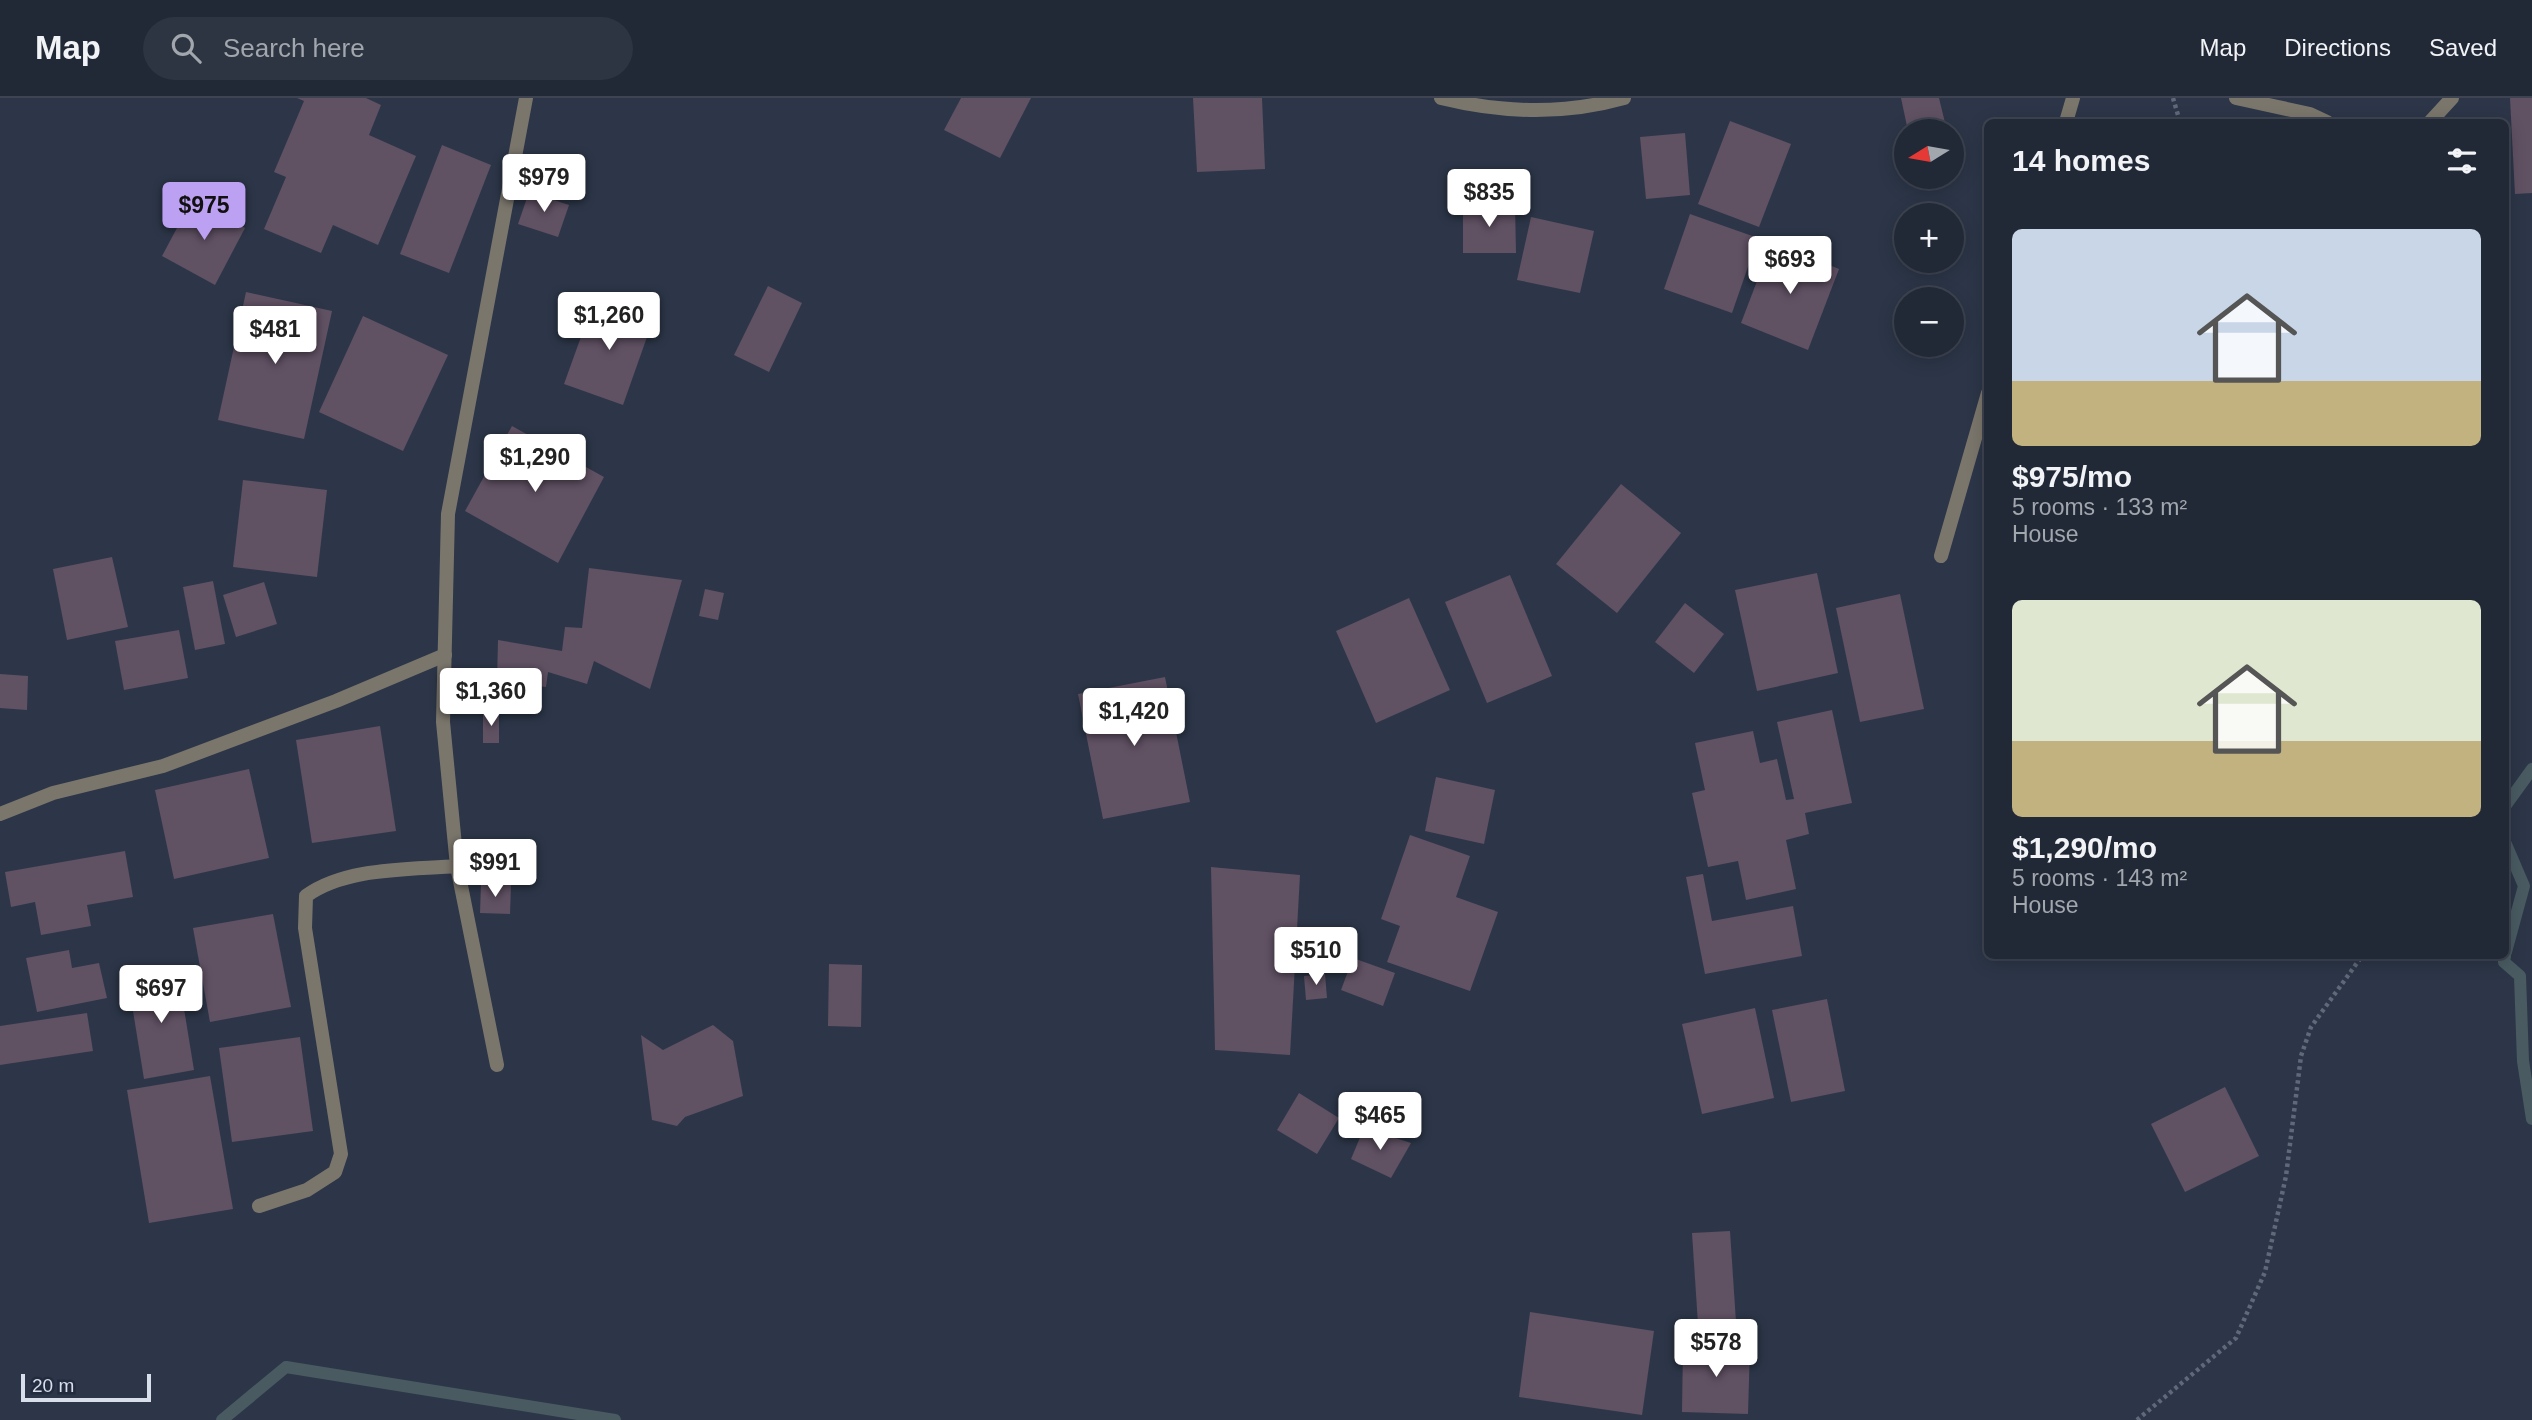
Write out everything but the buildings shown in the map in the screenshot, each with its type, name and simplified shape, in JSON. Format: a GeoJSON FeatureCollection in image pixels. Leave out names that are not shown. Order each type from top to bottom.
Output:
{"type":"FeatureCollection","features":[{"type":"Feature","properties":{"kind":"street"},"geometry":{"type":"LineString","coordinates":[[497,1065],[457,866],[443,722],[448,514],[526,98]]}},
{"type":"Feature","properties":{"kind":"street"},"geometry":{"type":"LineString","coordinates":[[1441,98],[1465,104],[1540,112],[1596,106],[1625,98]]}},
{"type":"Feature","properties":{"kind":"street"},"geometry":{"type":"LineString","coordinates":[[2067,119],[2073,98]]}},
{"type":"Feature","properties":{"kind":"street"},"geometry":{"type":"LineString","coordinates":[[2236,98],[2310,114],[2321,119]]}},
{"type":"Feature","properties":{"kind":"street"},"geometry":{"type":"LineString","coordinates":[[2433,119],[2452,98]]}},
{"type":"Feature","properties":{"kind":"street"},"geometry":{"type":"LineString","coordinates":[[1941,556],[1984,407]]}},
{"type":"Feature","properties":{"kind":"street"},"geometry":{"type":"LineString","coordinates":[[0,814],[53,793],[163,766],[336,701],[445,654]]}},
{"type":"Feature","properties":{"kind":"street"},"geometry":{"type":"LineString","coordinates":[[259,1206],[307,1190],[326,1178],[335,1172],[341,1154],[305,928],[306,896],[322,884],[345,879],[391,871],[457,866]]}},
{"type":"Feature","properties":{"kind":"path"},"geometry":{"type":"LineString","coordinates":[[2173,98],[2179,119]]}},
{"type":"Feature","properties":{"kind":"path"},"geometry":{"type":"LineString","coordinates":[[2137,1420],[2236,1338],[2265,1272],[2286,1176],[2301,1056],[2311,1027],[2360,959]]}},
{"type":"Feature","properties":{"kind":"waterway"},"geometry":{"type":"LineString","coordinates":[[2509,801],[2532,769]]}},
{"type":"Feature","properties":{"kind":"waterway"},"geometry":{"type":"LineString","coordinates":[[2509,851],[2524,886],[2509,941]]}},
{"type":"Feature","properties":{"kind":"waterway"},"geometry":{"type":"LineString","coordinates":[[2504,959],[2504,962],[2520,976],[2523,1061],[2532,1119]]}},
{"type":"Feature","properties":{"kind":"waterway"},"geometry":{"type":"LineString","coordinates":[[222,1420],[286,1367],[615,1420]]}}]}
